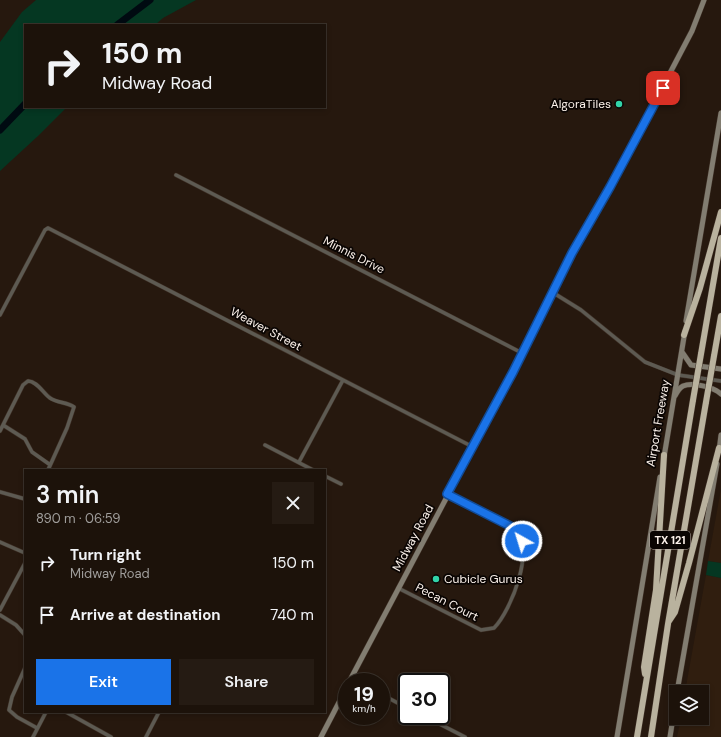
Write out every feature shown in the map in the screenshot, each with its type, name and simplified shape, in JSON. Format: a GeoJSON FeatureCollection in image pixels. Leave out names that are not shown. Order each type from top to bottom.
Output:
{"type":"FeatureCollection","features":[{"type":"Feature","properties":{"kind":"highway"},"geometry":{"type":"LineString","coordinates":[[684,335],[700,288],[721,212]]}},
{"type":"Feature","properties":{"kind":"highway","name":"TX 121"},"geometry":{"type":"LineString","coordinates":[[637,737],[721,238]]}},
{"type":"Feature","properties":{"kind":"highway","name":"TX 121"},"geometry":{"type":"LineString","coordinates":[[651,737],[668,624],[721,316]]}},
{"type":"Feature","properties":{"kind":"highway"},"geometry":{"type":"LineString","coordinates":[[668,624],[675,612],[719,448]]}},
{"type":"Feature","properties":{"kind":"highway"},"geometry":{"type":"LineString","coordinates":[[646,679],[644,666],[659,564],[664,455]]}},
{"type":"Feature","properties":{"kind":"main road","name":"Midway Road"},"geometry":{"type":"LineString","coordinates":[[354,673],[522,353],[552,292],[692,31],[704,0]]}},
{"type":"Feature","properties":{"kind":"main road","name":"Airport Freeway"},"geometry":{"type":"LineString","coordinates":[[617,737],[721,113]]}},
{"type":"Feature","properties":{"kind":"main road"},"geometry":{"type":"LineString","coordinates":[[682,351],[691,365],[721,369]]}},
{"type":"Feature","properties":{"kind":"main road"},"geometry":{"type":"LineString","coordinates":[[673,398],[680,388],[688,385],[714,389],[721,394]]}},
{"type":"Feature","properties":{"kind":"main road"},"geometry":{"type":"LineString","coordinates":[[678,685],[721,435]]}},
{"type":"Feature","properties":{"kind":"main road"},"geometry":{"type":"LineString","coordinates":[[321,737],[338,704]]}},
{"type":"Feature","properties":{"kind":"main road"},"geometry":{"type":"LineString","coordinates":[[670,737],[672,725]]}},
{"type":"Feature","properties":{"kind":"street","name":"Minnis Drive"},"geometry":{"type":"LineString","coordinates":[[176,174],[522,353]]}},
{"type":"Feature","properties":{"kind":"street","name":"Weaver Street"},"geometry":{"type":"LineString","coordinates":[[0,315],[45,230],[50,228],[473,447]]}},
{"type":"Feature","properties":{"kind":"street"},"geometry":{"type":"LineString","coordinates":[[552,292],[576,306],[645,362],[678,375],[721,381]]}},
{"type":"Feature","properties":{"kind":"street"},"geometry":{"type":"LineString","coordinates":[[299,462],[343,380]]}},
{"type":"Feature","properties":{"kind":"street"},"geometry":{"type":"LineString","coordinates":[[0,431],[26,382],[34,382],[50,398],[74,407],[67,428],[49,464],[48,469]]}},
{"type":"Feature","properties":{"kind":"street"},"geometry":{"type":"LineString","coordinates":[[2,426],[25,439],[32,452],[49,464]]}},
{"type":"Feature","properties":{"kind":"street"},"geometry":{"type":"LineString","coordinates":[[265,445],[312,469]]}},
{"type":"Feature","properties":{"kind":"street"},"geometry":{"type":"LineString","coordinates":[[326,476],[341,484]]}},
{"type":"Feature","properties":{"kind":"street"},"geometry":{"type":"LineString","coordinates":[[0,492],[24,499]]}},
{"type":"Feature","properties":{"kind":"street","name":"Pecan Court"},"geometry":{"type":"LineString","coordinates":[[398,588],[481,630],[494,628],[510,603],[518,586],[522,563],[522,541],[520,534],[514,528],[447,494]]}},
{"type":"Feature","properties":{"kind":"street"},"geometry":{"type":"LineString","coordinates":[[0,542],[24,553]]}},
{"type":"Feature","properties":{"kind":"street"},"geometry":{"type":"LineString","coordinates":[[0,610],[24,565]]}},
{"type":"Feature","properties":{"kind":"street"},"geometry":{"type":"LineString","coordinates":[[0,615],[16,625],[24,634]]}},
{"type":"Feature","properties":{"kind":"street"},"geometry":{"type":"LineString","coordinates":[[24,670],[12,697],[9,710],[17,717],[37,728]]}},
{"type":"Feature","properties":{"kind":"street"},"geometry":{"type":"LineString","coordinates":[[33,737],[45,713]]}},
{"type":"Feature","properties":{"kind":"street"},"geometry":{"type":"LineString","coordinates":[[68,713],[110,737]]}},
{"type":"Feature","properties":{"kind":"street"},"geometry":{"type":"LineString","coordinates":[[146,737],[158,713]]}},
{"type":"Feature","properties":{"kind":"street"},"geometry":{"type":"LineString","coordinates":[[442,725],[465,737]]}},
{"type":"Feature","properties":{"kind":"shaded area"},"geometry":{"type":"Polygon","coordinates":[[[721,489],[721,563],[708,561],[721,489]]]}},
{"type":"Feature","properties":{"kind":"shaded area"},"geometry":{"type":"Polygon","coordinates":[[[706,575],[721,578],[721,737],[677,737],[680,725],[709,725],[709,685],[686,685],[706,575]]]}},
{"type":"Feature","properties":{"kind":"green space"},"geometry":{"type":"Polygon","coordinates":[[[36,0],[196,0],[163,18],[156,24],[24,24],[24,108],[66,108],[0,171],[0,42],[22,12],[36,0]]]}},
{"type":"Feature","properties":{"kind":"green space"},"geometry":{"type":"Polygon","coordinates":[[[708,561],[721,563],[721,578],[706,575],[708,561]]]}},
{"type":"Feature","properties":{"kind":"waterway"},"geometry":{"type":"LineString","coordinates":[[118,24],[150,0]]}},
{"type":"Feature","properties":{"kind":"waterway"},"geometry":{"type":"LineString","coordinates":[[0,130],[24,105]]}},
{"type":"Feature","properties":{"kind":"place","name":"AlgoraTiles"},"geometry":{"type":"Point","coordinates":[619,104]}},
{"type":"Feature","properties":{"kind":"place","name":"Cubicle Gurus"},"geometry":{"type":"Point","coordinates":[436,579]}},
{"type":"Feature","properties":{"kind":"route"},"geometry":{"type":"LineString","coordinates":[[522,541],[520,534],[514,528],[447,494],[513,372],[572,253],[598,210],[663,88]]}}]}
